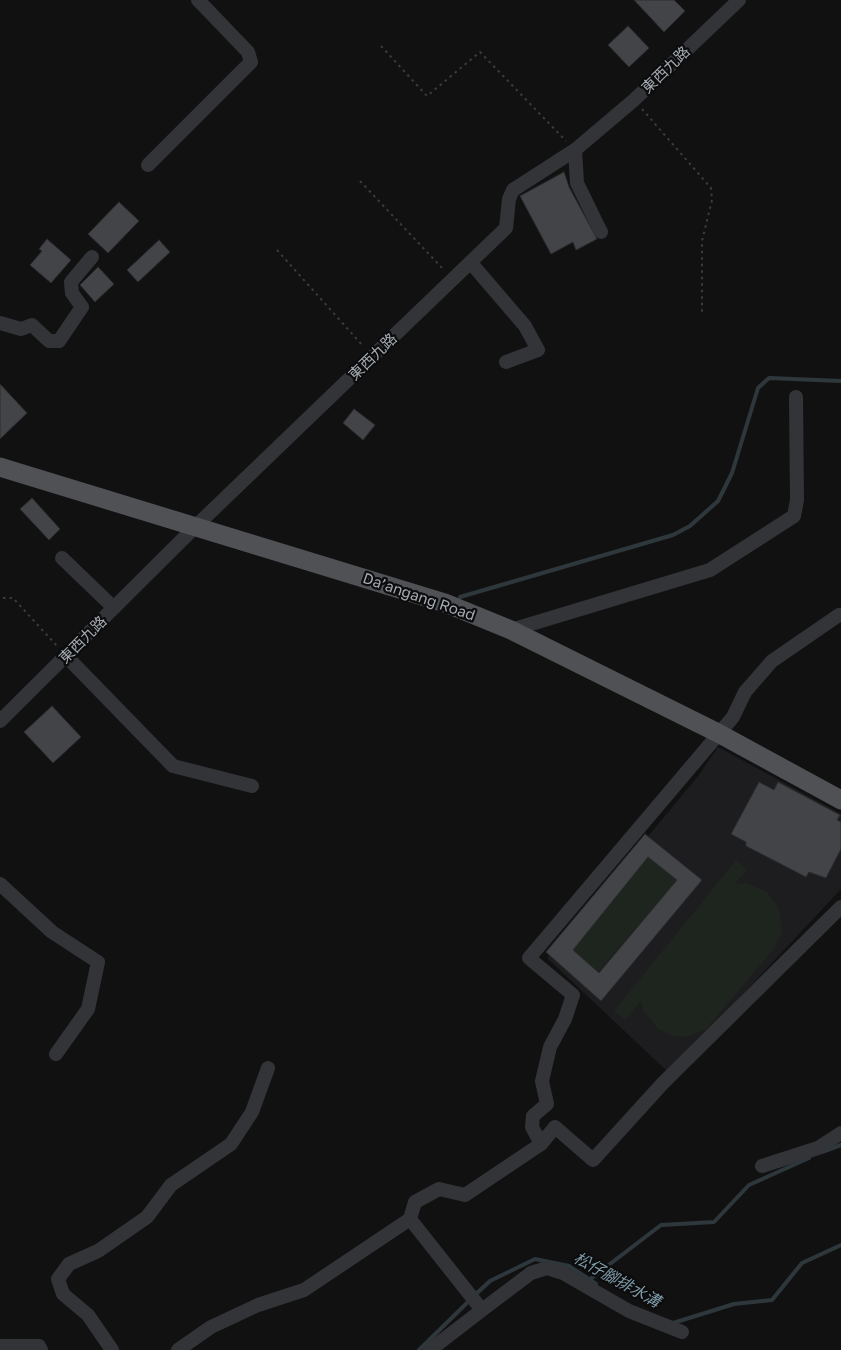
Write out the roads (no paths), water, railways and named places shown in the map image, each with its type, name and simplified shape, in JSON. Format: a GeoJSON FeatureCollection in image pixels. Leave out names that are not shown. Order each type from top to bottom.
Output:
{"type":"FeatureCollection","features":[{"type":"Feature","properties":{"kind":"main road","name":"Da’angang Road"},"geometry":{"type":"LineString","coordinates":[[0,467],[445,603],[511,630],[718,733],[841,800]]}},
{"type":"Feature","properties":{"kind":"street"},"geometry":{"type":"LineString","coordinates":[[148,165],[251,62],[248,52],[198,0]]}},
{"type":"Feature","properties":{"kind":"street","name":"東西九路"},"geometry":{"type":"LineString","coordinates":[[0,721],[195,527],[506,228],[508,199],[513,190],[575,150],[634,100],[739,0]]}},
{"type":"Feature","properties":{"kind":"street"},"geometry":{"type":"LineString","coordinates":[[575,150],[576,183],[601,232]]}},
{"type":"Feature","properties":{"kind":"street"},"geometry":{"type":"LineString","coordinates":[[0,323],[21,330],[32,325],[49,340],[59,341],[82,307],[72,293],[71,282],[92,257]]}},
{"type":"Feature","properties":{"kind":"street"},"geometry":{"type":"LineString","coordinates":[[471,263],[525,326],[538,350],[506,362]]}},
{"type":"Feature","properties":{"kind":"street"},"geometry":{"type":"LineString","coordinates":[[511,630],[710,570],[794,516],[797,500],[796,397]]}},
{"type":"Feature","properties":{"kind":"street"},"geometry":{"type":"LineString","coordinates":[[62,558],[114,608]]}},
{"type":"Feature","properties":{"kind":"street"},"geometry":{"type":"LineString","coordinates":[[541,1144],[532,1127],[533,1116],[547,1104],[542,1081],[550,1047],[565,1019],[573,995],[529,958],[733,717],[745,692],[772,661],[839,615]]}},
{"type":"Feature","properties":{"kind":"street"},"geometry":{"type":"LineString","coordinates":[[66,656],[173,766],[252,786]]}},
{"type":"Feature","properties":{"kind":"street"},"geometry":{"type":"LineString","coordinates":[[0,884],[52,932],[98,962],[88,1009],[56,1054]]}},
{"type":"Feature","properties":{"kind":"street"},"geometry":{"type":"LineString","coordinates":[[178,1350],[212,1327],[258,1306],[304,1290],[410,1219],[415,1202],[431,1193],[439,1189],[466,1195],[541,1144],[555,1126],[593,1160],[663,1083],[841,907]]}},
{"type":"Feature","properties":{"kind":"street"},"geometry":{"type":"LineString","coordinates":[[112,1350],[88,1315],[63,1294],[58,1280],[68,1264],[98,1251],[147,1217],[171,1185],[231,1144],[252,1112],[268,1068]]}},
{"type":"Feature","properties":{"kind":"street"},"geometry":{"type":"LineString","coordinates":[[762,1166],[818,1148],[841,1133]]}},
{"type":"Feature","properties":{"kind":"street"},"geometry":{"type":"LineString","coordinates":[[410,1219],[478,1304]]}},
{"type":"Feature","properties":{"kind":"street"},"geometry":{"type":"LineString","coordinates":[[430,1350],[478,1304],[531,1273],[547,1268],[563,1273],[629,1311],[682,1332]]}},
{"type":"Feature","properties":{"kind":"street"},"geometry":{"type":"LineString","coordinates":[[0,1346],[39,1346],[40,1350]]}},
{"type":"Feature","properties":{"kind":"waterway"},"geometry":{"type":"LineString","coordinates":[[460,597],[673,535],[690,526],[718,501],[732,473],[758,388],[769,378],[841,381]]}},
{"type":"Feature","properties":{"kind":"waterway"},"geometry":{"type":"LineString","coordinates":[[822,1152],[841,1145]]}},
{"type":"Feature","properties":{"kind":"waterway"},"geometry":{"type":"LineString","coordinates":[[589,1280],[661,1225],[714,1222],[749,1185],[809,1158]]}},
{"type":"Feature","properties":{"kind":"waterway","name":"松仔腳排水溝"},"geometry":{"type":"LineString","coordinates":[[673,1323],[734,1304],[772,1300],[802,1263],[841,1245]]}},
{"type":"Feature","properties":{"kind":"waterway","name":"松仔腳排水溝"},"geometry":{"type":"LineString","coordinates":[[475,1295],[490,1281],[535,1259],[569,1266],[596,1284]]}},
{"type":"Feature","properties":{"kind":"waterway","name":"松仔腳排水溝"},"geometry":{"type":"LineString","coordinates":[[419,1350],[470,1300]]}}]}
